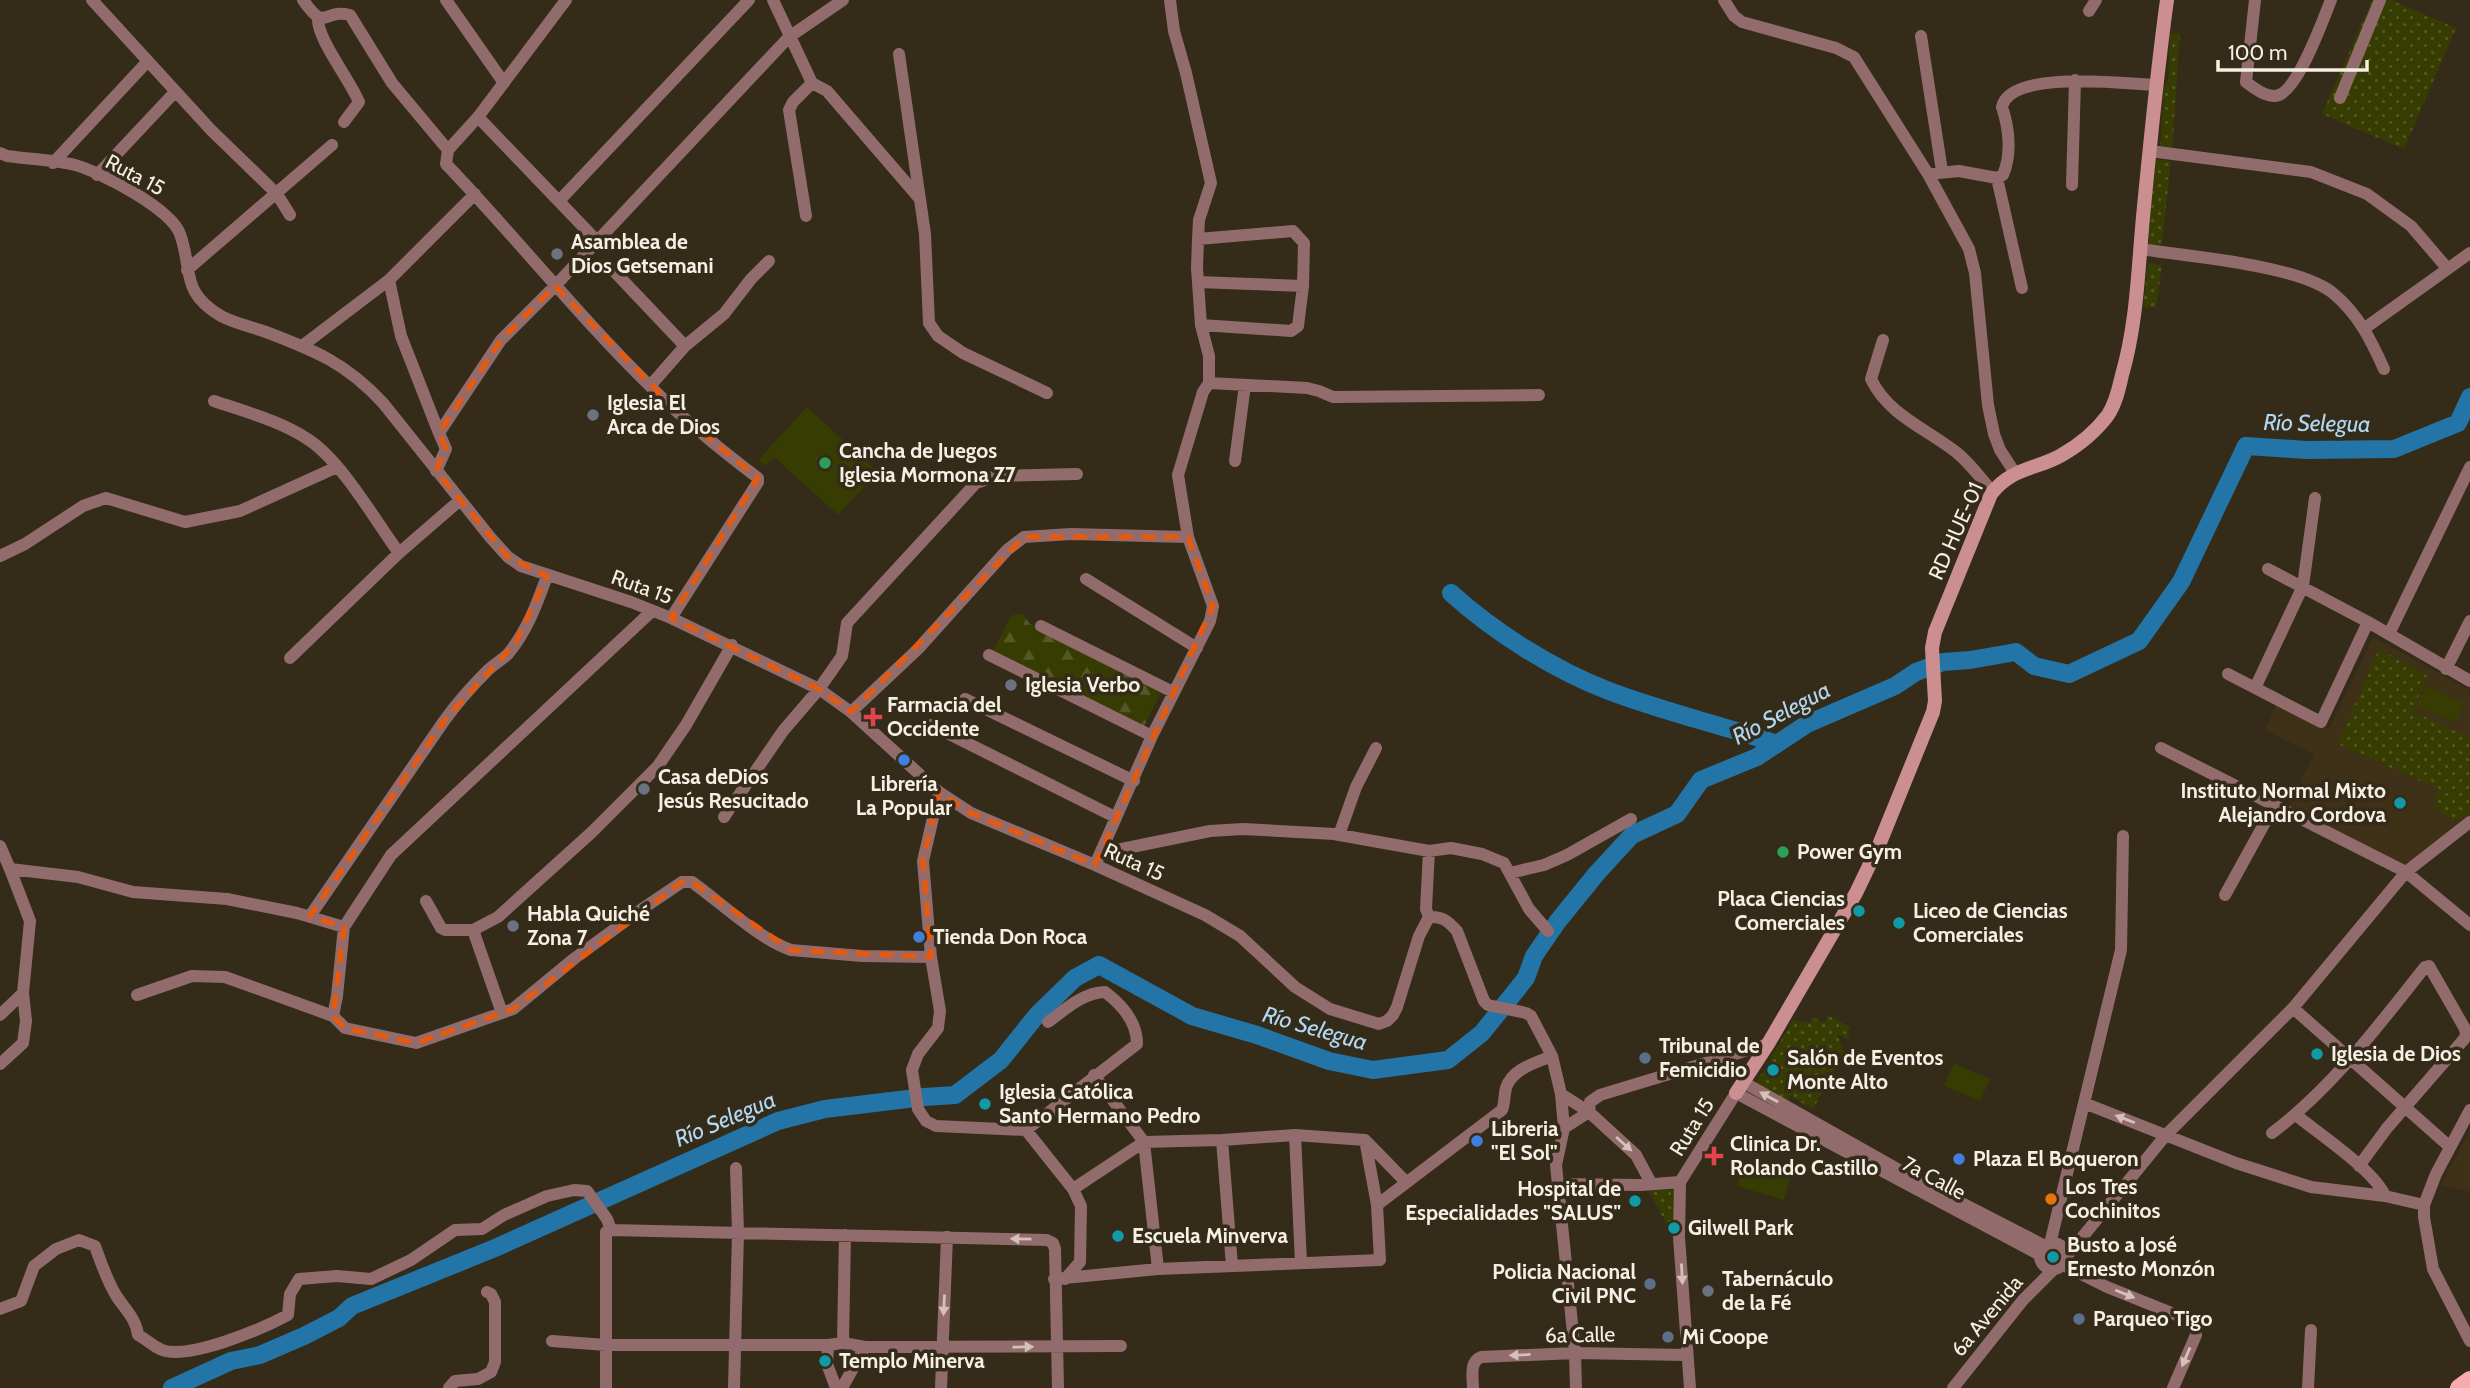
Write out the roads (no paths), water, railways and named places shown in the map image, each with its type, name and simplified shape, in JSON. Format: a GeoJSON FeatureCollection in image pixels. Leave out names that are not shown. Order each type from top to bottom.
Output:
{"type":"FeatureCollection","features":[{"type":"Feature","properties":{"kind":"main road"},"geometry":{"type":"LineString","coordinates":[[2459,1388],[2470,1380]]}},
{"type":"Feature","properties":{"kind":"street"},"geometry":{"type":"LineString","coordinates":[[92,0],[175,92],[276,194],[290,215]]}},
{"type":"Feature","properties":{"kind":"street"},"geometry":{"type":"LineString","coordinates":[[303,0],[318,18],[323,19],[339,13],[350,15],[392,83],[448,150]]}},
{"type":"Feature","properties":{"kind":"street"},"geometry":{"type":"LineString","coordinates":[[446,0],[504,83]]}},
{"type":"Feature","properties":{"kind":"street"},"geometry":{"type":"LineString","coordinates":[[566,0],[478,117],[448,150],[446,164],[555,286],[650,386],[683,417],[758,478],[758,482],[671,618]]}},
{"type":"Feature","properties":{"kind":"street"},"geometry":{"type":"LineString","coordinates":[[559,201],[749,0]]}},
{"type":"Feature","properties":{"kind":"street"},"geometry":{"type":"LineString","coordinates":[[773,0],[812,83],[827,91],[921,199]]}},
{"type":"Feature","properties":{"kind":"street"},"geometry":{"type":"LineString","coordinates":[[439,433],[501,340],[789,37],[843,0]]}},
{"type":"Feature","properties":{"kind":"street"},"geometry":{"type":"LineString","coordinates":[[1095,865],[1152,736],[1210,621],[1213,606],[1188,537],[1178,475],[1203,392],[1209,383],[1209,356],[1201,325],[1198,239],[1199,220],[1211,183],[1174,31],[1170,0]]}},
{"type":"Feature","properties":{"kind":"street"},"geometry":{"type":"LineString","coordinates":[[1724,0],[1734,16],[1742,22],[1836,48],[1854,57],[1928,174],[1969,249],[1975,273],[1988,405],[2000,450],[2015,473]]}},
{"type":"Feature","properties":{"kind":"street"},"geometry":{"type":"LineString","coordinates":[[2088,12],[2096,0]]}},
{"type":"Feature","properties":{"kind":"street","name":"RD HUE-01"},"geometry":{"type":"LineString","coordinates":[[1739,1088],[1768,1044],[1856,893],[1913,765],[1935,701],[1931,648],[1935,632],[1993,492],[1999,484],[2015,473],[2058,457],[2081,442],[2109,413],[2127,357],[2137,306],[2155,85],[2167,0]]}},
{"type":"Feature","properties":{"kind":"street"},"geometry":{"type":"LineString","coordinates":[[2255,0],[2246,82],[2259,92],[2276,96],[2286,92],[2296,80],[2331,0]]}},
{"type":"Feature","properties":{"kind":"street"},"geometry":{"type":"LineString","coordinates":[[2340,98],[2380,0]]}},
{"type":"Feature","properties":{"kind":"street"},"geometry":{"type":"LineString","coordinates":[[318,18],[317,25],[321,36],[343,69],[359,102],[344,122]]}},
{"type":"Feature","properties":{"kind":"street"},"geometry":{"type":"LineString","coordinates":[[1921,36],[1942,171]]}},
{"type":"Feature","properties":{"kind":"street"},"geometry":{"type":"LineString","coordinates":[[899,54],[921,199],[928,262],[929,323],[932,330],[963,353],[1046,393]]}},
{"type":"Feature","properties":{"kind":"street"},"geometry":{"type":"LineString","coordinates":[[53,163],[147,62]]}},
{"type":"Feature","properties":{"kind":"street"},"geometry":{"type":"LineString","coordinates":[[1928,174],[1959,171],[1997,178],[2003,175],[2007,167],[2009,127],[2002,107],[2007,95],[2014,91],[2076,80],[2155,85]]}},
{"type":"Feature","properties":{"kind":"street"},"geometry":{"type":"LineString","coordinates":[[2072,185],[2076,80]]}},
{"type":"Feature","properties":{"kind":"street"},"geometry":{"type":"LineString","coordinates":[[806,216],[789,110],[793,102],[812,83]]}},
{"type":"Feature","properties":{"kind":"street"},"geometry":{"type":"LineString","coordinates":[[97,175],[175,92]]}},
{"type":"Feature","properties":{"kind":"street"},"geometry":{"type":"LineString","coordinates":[[478,117],[597,241]]}},
{"type":"Feature","properties":{"kind":"street"},"geometry":{"type":"LineString","coordinates":[[187,270],[332,145]]}},
{"type":"Feature","properties":{"kind":"street"},"geometry":{"type":"LineString","coordinates":[[2150,151],[2311,172],[2367,194],[2411,226],[2447,268]]}},
{"type":"Feature","properties":{"kind":"street","name":"Ruta 15"},"geometry":{"type":"LineString","coordinates":[[0,153],[76,165],[135,193],[161,209],[179,231],[188,280],[203,303],[222,316],[302,346],[343,365],[365,383],[383,402],[459,501],[508,557],[521,566],[671,618],[819,689],[851,712],[939,792],[971,813],[1205,915],[1240,936],[1295,987],[1330,1009],[1379,1024],[1387,1021],[1393,1015],[1419,936],[1429,917]]}},
{"type":"Feature","properties":{"kind":"street"},"geometry":{"type":"LineString","coordinates":[[1997,178],[2022,288]]}},
{"type":"Feature","properties":{"kind":"street"},"geometry":{"type":"LineString","coordinates":[[302,346],[389,280],[475,194]]}},
{"type":"Feature","properties":{"kind":"street"},"geometry":{"type":"LineString","coordinates":[[1198,239],[1293,231],[1304,243],[1303,286],[1298,326],[1291,331],[1201,325]]}},
{"type":"Feature","properties":{"kind":"street"},"geometry":{"type":"LineString","coordinates":[[2140,249],[2297,275],[2333,292],[2365,328],[2384,369]]}},
{"type":"Feature","properties":{"kind":"street"},"geometry":{"type":"LineString","coordinates":[[2365,328],[2470,253]]}},
{"type":"Feature","properties":{"kind":"street"},"geometry":{"type":"LineString","coordinates":[[650,386],[685,346],[724,314],[769,261]]}},
{"type":"Feature","properties":{"kind":"street"},"geometry":{"type":"LineString","coordinates":[[614,270],[685,346]]}},
{"type":"Feature","properties":{"kind":"street"},"geometry":{"type":"LineString","coordinates":[[389,280],[401,336],[446,449],[436,471]]}},
{"type":"Feature","properties":{"kind":"street"},"geometry":{"type":"LineString","coordinates":[[1198,282],[1303,286]]}},
{"type":"Feature","properties":{"kind":"street"},"geometry":{"type":"LineString","coordinates":[[1883,340],[1871,379],[1878,393],[1921,430],[1956,452],[1993,492]]}},
{"type":"Feature","properties":{"kind":"street"},"geometry":{"type":"LineString","coordinates":[[1209,383],[1307,388],[1333,397],[1539,395]]}},
{"type":"Feature","properties":{"kind":"street"},"geometry":{"type":"LineString","coordinates":[[1235,461],[1245,385]]}},
{"type":"Feature","properties":{"kind":"street"},"geometry":{"type":"LineString","coordinates":[[214,401],[265,418],[309,440],[337,467],[399,553]]}},
{"type":"Feature","properties":{"kind":"street"},"geometry":{"type":"LineString","coordinates":[[0,556],[25,544],[83,506],[106,498],[185,522],[240,511],[337,467]]}},
{"type":"Feature","properties":{"kind":"street"},"geometry":{"type":"LineString","coordinates":[[2389,634],[2470,467]]}},
{"type":"Feature","properties":{"kind":"street"},"geometry":{"type":"LineString","coordinates":[[724,817],[783,731],[819,689],[842,656],[846,622],[976,482],[996,476],[1077,474]]}},
{"type":"Feature","properties":{"kind":"street"},"geometry":{"type":"LineString","coordinates":[[2255,688],[2303,586],[2315,498]]}},
{"type":"Feature","properties":{"kind":"street"},"geometry":{"type":"LineString","coordinates":[[290,658],[399,553],[459,501]]}},
{"type":"Feature","properties":{"kind":"street"},"geometry":{"type":"LineString","coordinates":[[851,712],[918,649],[1007,550],[1024,537],[1072,534],[1188,537]]}},
{"type":"Feature","properties":{"kind":"street"},"geometry":{"type":"LineString","coordinates":[[2268,569],[2368,622],[2470,681]]}},
{"type":"Feature","properties":{"kind":"street"},"geometry":{"type":"LineString","coordinates":[[310,916],[464,694],[489,668],[506,656],[516,642],[532,617],[547,576]]}},
{"type":"Feature","properties":{"kind":"street"},"geometry":{"type":"LineString","coordinates":[[1086,579],[1197,648]]}},
{"type":"Feature","properties":{"kind":"street"},"geometry":{"type":"LineString","coordinates":[[333,1016],[344,927],[391,855],[652,611]]}},
{"type":"Feature","properties":{"kind":"street"},"geometry":{"type":"LineString","coordinates":[[2446,669],[2470,621]]}},
{"type":"Feature","properties":{"kind":"street"},"geometry":{"type":"LineString","coordinates":[[2228,674],[2321,722],[2368,622]]}},
{"type":"Feature","properties":{"kind":"street"},"geometry":{"type":"LineString","coordinates":[[1041,626],[1173,692]]}},
{"type":"Feature","properties":{"kind":"street"},"geometry":{"type":"LineString","coordinates":[[426,901],[441,928],[450,931],[472,930],[498,917],[658,766],[686,725],[732,645]]}},
{"type":"Feature","properties":{"kind":"street"},"geometry":{"type":"LineString","coordinates":[[989,655],[1152,736]]}},
{"type":"Feature","properties":{"kind":"street"},"geometry":{"type":"LineString","coordinates":[[965,699],[1134,780]]}},
{"type":"Feature","properties":{"kind":"street"},"geometry":{"type":"LineString","coordinates":[[932,725],[1115,817]]}},
{"type":"Feature","properties":{"kind":"street"},"geometry":{"type":"LineString","coordinates":[[1339,835],[1356,787],[1376,748]]}},
{"type":"Feature","properties":{"kind":"street"},"geometry":{"type":"LineString","coordinates":[[2161,748],[2406,872],[2470,925]]}},
{"type":"Feature","properties":{"kind":"street"},"geometry":{"type":"LineString","coordinates":[[939,792],[923,861],[931,957],[940,1011],[938,1028],[918,1054],[912,1070],[918,1109],[926,1121],[936,1126],[1027,1130],[1137,1044],[1130,1018],[1105,992],[1081,998],[1048,1022]]}},
{"type":"Feature","properties":{"kind":"street"},"geometry":{"type":"LineString","coordinates":[[2225,895],[2274,806]]}},
{"type":"Feature","properties":{"kind":"street"},"geometry":{"type":"LineString","coordinates":[[1510,873],[1544,865],[1567,855],[1630,819]]}},
{"type":"Feature","properties":{"kind":"street","name":"6a Avenida"},"geometry":{"type":"LineString","coordinates":[[1953,1388],[2023,1300],[2061,1264],[2166,1135],[2294,1008],[2406,872],[2470,822]]}},
{"type":"Feature","properties":{"kind":"street"},"geometry":{"type":"LineString","coordinates":[[1102,853],[1210,831],[1243,829],[1339,835],[1429,851],[1451,848],[1482,854],[1504,863],[1529,909],[1548,930]]}},
{"type":"Feature","properties":{"kind":"street"},"geometry":{"type":"LineString","coordinates":[[2457,830],[2470,840]]}},
{"type":"Feature","properties":{"kind":"street"},"geometry":{"type":"LineString","coordinates":[[2123,836],[2121,950],[2043,1265],[2061,1264],[2107,1287],[2189,1320],[2195,1326],[2196,1335],[2173,1388]]}},
{"type":"Feature","properties":{"kind":"street"},"geometry":{"type":"LineString","coordinates":[[0,846],[30,921],[23,993],[26,1021],[23,1043],[0,1064]]}},
{"type":"Feature","properties":{"kind":"street"},"geometry":{"type":"LineString","coordinates":[[1429,851],[1426,909],[1429,917],[1439,916],[1457,931],[1484,1001],[1489,1005],[1531,1016],[1552,1056],[1561,1094],[1564,1128],[1558,1150],[1558,1184],[1576,1388]]}},
{"type":"Feature","properties":{"kind":"street"},"geometry":{"type":"LineString","coordinates":[[10,869],[78,877],[133,892],[227,899],[310,916],[344,927]]}},
{"type":"Feature","properties":{"kind":"street"},"geometry":{"type":"LineString","coordinates":[[136,995],[192,976],[225,977],[333,1016],[345,1028],[416,1043],[513,1009],[575,958],[682,882],[692,882],[745,922],[782,947],[791,950],[862,956],[931,957]]}},
{"type":"Feature","properties":{"kind":"street"},"geometry":{"type":"LineString","coordinates":[[472,930],[502,1013]]}},
{"type":"Feature","properties":{"kind":"street"},"geometry":{"type":"LineString","coordinates":[[2272,1133],[2296,1115],[2352,1058],[2425,967],[2431,967],[2466,1032],[2465,1038],[2359,1166]]}},
{"type":"Feature","properties":{"kind":"street"},"geometry":{"type":"LineString","coordinates":[[0,1014],[23,993]]}},
{"type":"Feature","properties":{"kind":"street"},"geometry":{"type":"LineString","coordinates":[[2294,1008],[2451,1147]]}},
{"type":"Feature","properties":{"kind":"street"},"geometry":{"type":"LineString","coordinates":[[1589,1112],[1590,1102],[1600,1095],[1768,1044]]}},
{"type":"Feature","properties":{"kind":"street"},"geometry":{"type":"LineString","coordinates":[[1377,1205],[1405,1181],[1502,1110],[1506,1101],[1506,1087],[1517,1072],[1552,1056]]}},
{"type":"Feature","properties":{"kind":"street"},"geometry":{"type":"LineString","coordinates":[[1094,1075],[1144,1142],[1158,1269]]}},
{"type":"Feature","properties":{"kind":"street","name":"Ruta 15"},"geometry":{"type":"LineString","coordinates":[[1681,1182],[1739,1088]]}},
{"type":"Feature","properties":{"kind":"street","name":"7a Calle"},"geometry":{"type":"LineString","coordinates":[[1739,1088],[2045,1249]]}},
{"type":"Feature","properties":{"kind":"street"},"geometry":{"type":"LineString","coordinates":[[1561,1094],[1589,1112],[1636,1154],[1651,1183]]}},
{"type":"Feature","properties":{"kind":"street"},"geometry":{"type":"LineString","coordinates":[[2084,1104],[2236,1163],[2311,1187],[2385,1196],[2424,1205]]}},
{"type":"Feature","properties":{"kind":"street"},"geometry":{"type":"LineString","coordinates":[[2470,1110],[2424,1205],[2433,1269],[2470,1341]]}},
{"type":"Feature","properties":{"kind":"street"},"geometry":{"type":"LineString","coordinates":[[1564,1128],[1589,1112]]}},
{"type":"Feature","properties":{"kind":"street"},"geometry":{"type":"LineString","coordinates":[[2296,1115],[2359,1166],[2382,1189],[2385,1196]]}},
{"type":"Feature","properties":{"kind":"street"},"geometry":{"type":"LineString","coordinates":[[1027,1130],[1073,1189],[1081,1206],[1080,1262],[1060,1279]]}},
{"type":"Feature","properties":{"kind":"street"},"geometry":{"type":"LineString","coordinates":[[1073,1189],[1144,1142],[1295,1135],[1364,1140],[1405,1181]]}},
{"type":"Feature","properties":{"kind":"street"},"geometry":{"type":"LineString","coordinates":[[1295,1135],[1301,1263]]}},
{"type":"Feature","properties":{"kind":"street"},"geometry":{"type":"LineString","coordinates":[[1222,1140],[1232,1266]]}},
{"type":"Feature","properties":{"kind":"street"},"geometry":{"type":"LineString","coordinates":[[1060,1279],[1158,1269],[1380,1259],[1377,1205],[1364,1140]]}},
{"type":"Feature","properties":{"kind":"street"},"geometry":{"type":"LineString","coordinates":[[734,1388],[738,1233],[736,1168]]}},
{"type":"Feature","properties":{"kind":"street"},"geometry":{"type":"LineString","coordinates":[[1558,1184],[1641,1185],[1681,1182],[1679,1237],[1690,1388]]}},
{"type":"Feature","properties":{"kind":"street"},"geometry":{"type":"LineString","coordinates":[[0,1309],[21,1301],[34,1266],[56,1249],[79,1240],[95,1245],[103,1270],[116,1296],[136,1322],[138,1335],[163,1350],[177,1351],[218,1345],[288,1315],[290,1294],[299,1279],[337,1276],[371,1279],[411,1260],[455,1230],[482,1229],[504,1215],[547,1196],[587,1191],[609,1224]]}},
{"type":"Feature","properties":{"kind":"street"},"geometry":{"type":"LineString","coordinates":[[609,1224],[738,1233],[1047,1240],[1055,1248],[1060,1279],[1056,1346],[1058,1388]]}},
{"type":"Feature","properties":{"kind":"street"},"geometry":{"type":"LineString","coordinates":[[606,1388],[606,1232],[609,1224]]}},
{"type":"Feature","properties":{"kind":"street"},"geometry":{"type":"LineString","coordinates":[[843,1343],[845,1235]]}},
{"type":"Feature","properties":{"kind":"street"},"geometry":{"type":"LineString","coordinates":[[942,1388],[947,1237]]}},
{"type":"Feature","properties":{"kind":"street"},"geometry":{"type":"LineString","coordinates":[[2045,1249],[2061,1247],[2061,1264]]}},
{"type":"Feature","properties":{"kind":"street"},"geometry":{"type":"LineString","coordinates":[[449,1388],[455,1381],[478,1379],[491,1372],[495,1362],[495,1302],[487,1292]]}},
{"type":"Feature","properties":{"kind":"street"},"geometry":{"type":"LineString","coordinates":[[2308,1388],[2311,1330]]}},
{"type":"Feature","properties":{"kind":"street"},"geometry":{"type":"LineString","coordinates":[[552,1340],[606,1345],[843,1343],[865,1347],[942,1348],[1121,1346]]}},
{"type":"Feature","properties":{"kind":"street"},"geometry":{"type":"LineString","coordinates":[[828,1345],[827,1364],[836,1388]]}},
{"type":"Feature","properties":{"kind":"street"},"geometry":{"type":"LineString","coordinates":[[842,1388],[865,1347]]}},
{"type":"Feature","properties":{"kind":"street","name":"6a Calle"},"geometry":{"type":"LineString","coordinates":[[1473,1388],[1472,1365],[1481,1357],[1575,1353],[1686,1355]]}},
{"type":"Feature","properties":{"kind":"waterway","name":"Río Selegua"},"geometry":{"type":"LineString","coordinates":[[172,1388],[231,1361],[260,1355],[304,1336],[339,1318],[352,1306],[495,1248],[778,1121],[825,1109],[955,1095],[1001,1060],[1037,1015],[1075,978],[1099,965],[1192,1016],[1257,1035],[1329,1061],[1373,1070],[1448,1060],[1482,1033],[1526,978],[1534,956],[1597,873],[1632,835],[1677,814],[1701,780],[1757,757],[1807,724],[1895,686],[1916,672],[1943,662],[2016,652],[2034,666],[2069,674],[2139,641],[2181,582],[2246,446],[2307,450],[2394,449],[2458,423],[2470,397]]}},
{"type":"Feature","properties":{"kind":"waterway"},"geometry":{"type":"LineString","coordinates":[[1451,593],[1486,622],[1526,649],[1588,682],[1651,705],[1777,744]]}},
{"type":"Feature","properties":{"kind":"place","name":"Asamblea de Dios Getsemani"},"geometry":{"type":"Point","coordinates":[557,254]}},
{"type":"Feature","properties":{"kind":"place","name":"Iglesia El Arca de Dios"},"geometry":{"type":"Point","coordinates":[593,415]}},
{"type":"Feature","properties":{"kind":"place","name":"Cancha de Juegos Iglesia Mormona Z7"},"geometry":{"type":"Point","coordinates":[825,463]}},
{"type":"Feature","properties":{"kind":"place","name":"Iglesia Verbo"},"geometry":{"type":"Point","coordinates":[1011,685]}},
{"type":"Feature","properties":{"kind":"place","name":"Farmacia del Occidente"},"geometry":{"type":"Point","coordinates":[873,717]}},
{"type":"Feature","properties":{"kind":"place","name":"Librería La Popular"},"geometry":{"type":"Point","coordinates":[904,760]}},
{"type":"Feature","properties":{"kind":"place","name":"Casa deDios Jesús Resucitado"},"geometry":{"type":"Point","coordinates":[644,789]}},
{"type":"Feature","properties":{"kind":"place","name":"Instituto Normal Mixto Alejandro Cordova"},"geometry":{"type":"Point","coordinates":[2400,803]}},
{"type":"Feature","properties":{"kind":"place","name":"Power Gym"},"geometry":{"type":"Point","coordinates":[1783,852]}},
{"type":"Feature","properties":{"kind":"place","name":"Placa Ciencias Comerciales"},"geometry":{"type":"Point","coordinates":[1859,911]}},
{"type":"Feature","properties":{"kind":"place","name":"Liceo de Ciencias Comerciales"},"geometry":{"type":"Point","coordinates":[1899,923]}},
{"type":"Feature","properties":{"kind":"place","name":"Habla Quiché Zona 7"},"geometry":{"type":"Point","coordinates":[513,926]}},
{"type":"Feature","properties":{"kind":"place","name":"Tienda Don Roca"},"geometry":{"type":"Point","coordinates":[919,937]}},
{"type":"Feature","properties":{"kind":"place","name":"Iglesia de Dios"},"geometry":{"type":"Point","coordinates":[2317,1054]}},
{"type":"Feature","properties":{"kind":"place","name":"Tribunal de Femicidio"},"geometry":{"type":"Point","coordinates":[1645,1058]}},
{"type":"Feature","properties":{"kind":"place","name":"Salón de Eventos Monte Alto"},"geometry":{"type":"Point","coordinates":[1773,1070]}},
{"type":"Feature","properties":{"kind":"place","name":"Iglesia Católica Santo Hermano Pedro"},"geometry":{"type":"Point","coordinates":[985,1104]}},
{"type":"Feature","properties":{"kind":"place","name":"Libreria \"El Sol\""},"geometry":{"type":"Point","coordinates":[1477,1141]}},
{"type":"Feature","properties":{"kind":"place","name":"Clinica Dr. Rolando Castillo"},"geometry":{"type":"Point","coordinates":[1714,1156]}},
{"type":"Feature","properties":{"kind":"place","name":"Plaza El Boqueron"},"geometry":{"type":"Point","coordinates":[1959,1159]}},
{"type":"Feature","properties":{"kind":"place","name":"Los Tres Cochinitos"},"geometry":{"type":"Point","coordinates":[2051,1199]}},
{"type":"Feature","properties":{"kind":"place","name":"Hospital de Especialidades \"SALUS\""},"geometry":{"type":"Point","coordinates":[1635,1201]}},
{"type":"Feature","properties":{"kind":"place","name":"Gilwell Park"},"geometry":{"type":"Point","coordinates":[1674,1228]}},
{"type":"Feature","properties":{"kind":"place","name":"Escuela Minverva"},"geometry":{"type":"Point","coordinates":[1118,1236]}},
{"type":"Feature","properties":{"kind":"place","name":"Busto a José Ernesto Monzón"},"geometry":{"type":"Point","coordinates":[2053,1257]}},
{"type":"Feature","properties":{"kind":"place","name":"Policia Nacional Civil PNC"},"geometry":{"type":"Point","coordinates":[1650,1284]}},
{"type":"Feature","properties":{"kind":"place","name":"Tabernáculo de la Fé"},"geometry":{"type":"Point","coordinates":[1708,1291]}},
{"type":"Feature","properties":{"kind":"place","name":"Parqueo Tigo"},"geometry":{"type":"Point","coordinates":[2079,1319]}},
{"type":"Feature","properties":{"kind":"place","name":"Mi Coope"},"geometry":{"type":"Point","coordinates":[1668,1337]}},
{"type":"Feature","properties":{"kind":"place","name":"Templo Minerva"},"geometry":{"type":"Point","coordinates":[825,1361]}}]}
